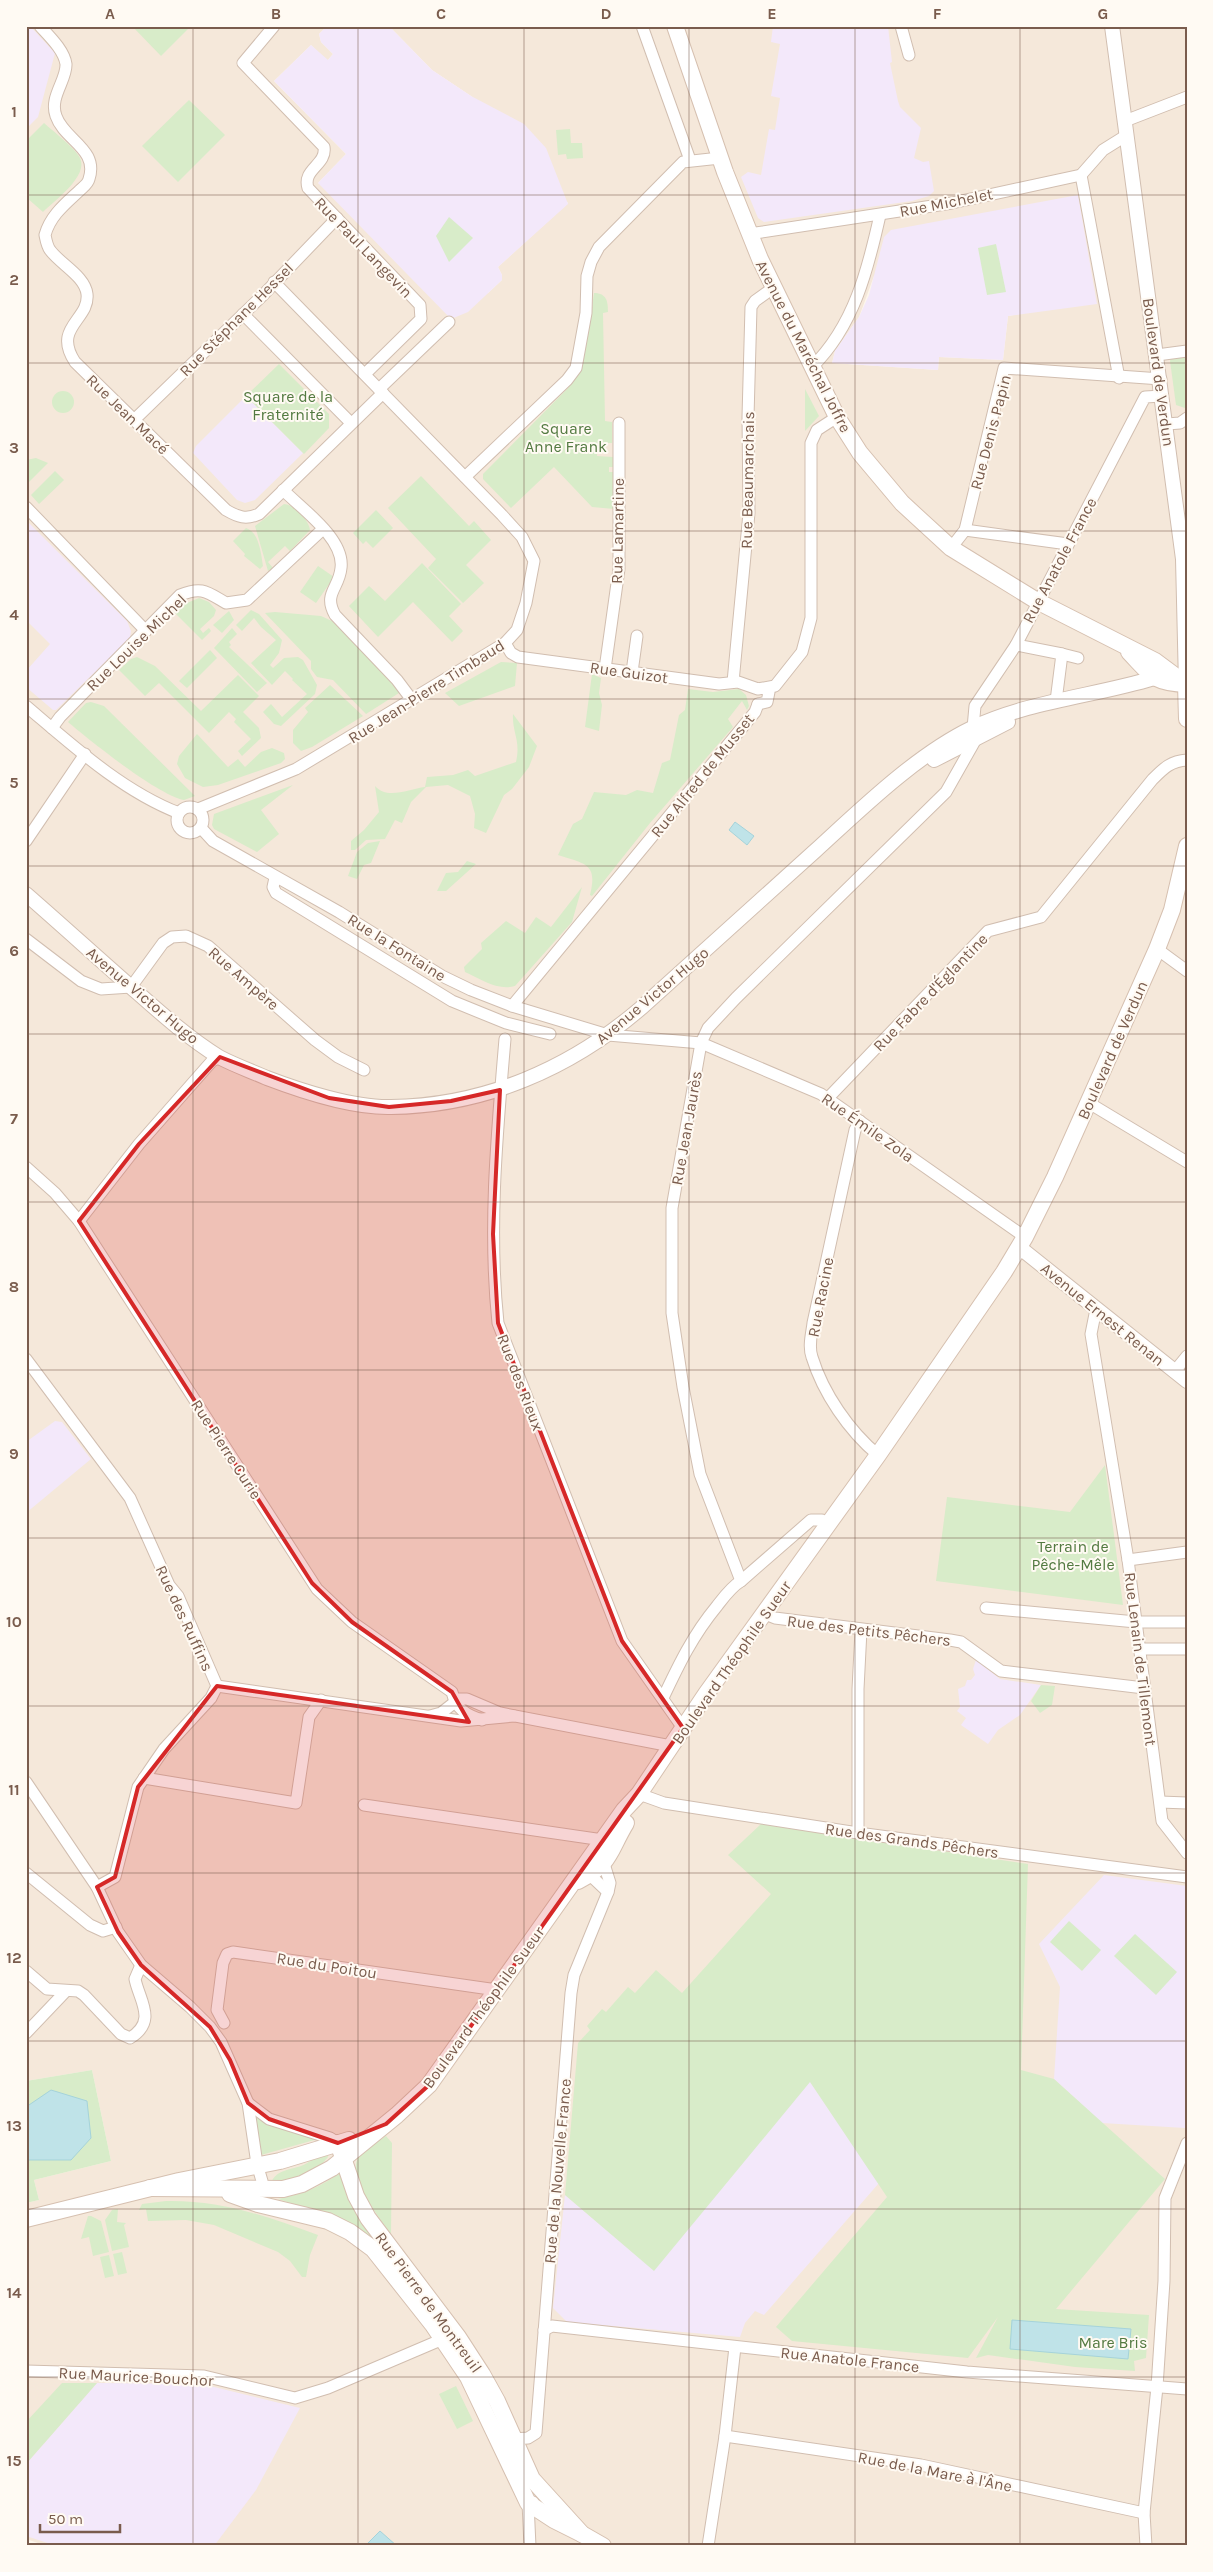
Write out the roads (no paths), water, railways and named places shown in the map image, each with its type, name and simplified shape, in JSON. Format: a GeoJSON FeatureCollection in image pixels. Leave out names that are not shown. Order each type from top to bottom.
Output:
{"type":"FeatureCollection","features":[{"type":"Feature","properties":{"kind":"main road","name":"Avenue du Maréchal Joffre"},"geometry":{"type":"LineString","coordinates":[[675,26],[720,158],[749,234],[773,288],[837,418],[860,453],[902,503],[951,548],[1037,602],[1155,661],[1186,684]]}},
{"type":"Feature","properties":{"kind":"main road"},"geometry":{"type":"LineString","coordinates":[[1122,646],[1154,678],[1166,683],[1186,684]]}},
{"type":"Feature","properties":{"kind":"main road","name":"Boulevard de Verdun"},"geometry":{"type":"LineString","coordinates":[[1186,684],[1187,719]]}},
{"type":"Feature","properties":{"kind":"main road","name":"Boulevard de Verdun"},"geometry":{"type":"LineString","coordinates":[[878,1455],[992,1292],[1022,1242],[1088,1103],[1157,949],[1172,910],[1186,852]]}},
{"type":"Feature","properties":{"kind":"main road","name":"Boulevard Théophile Sueur"},"geometry":{"type":"LineString","coordinates":[[150,2188],[218,2190],[264,2185],[282,2189],[302,2184],[319,2177],[341,2151],[386,2124],[429,2085],[624,1810],[637,1797],[683,1728],[878,1455]]}},
{"type":"Feature","properties":{"kind":"main road","name":"Boulevard Théophile Sueur"},"geometry":{"type":"LineString","coordinates":[[574,1883],[590,1875],[604,1864],[613,1851],[617,1837],[630,1815],[637,1797]]}},
{"type":"Feature","properties":{"kind":"main road","name":"Boulevard Théophile Sueur"},"geometry":{"type":"LineString","coordinates":[[26,2219],[257,2164],[280,2162],[341,2151]]}},
{"type":"Feature","properties":{"kind":"main road","name":"Rue Pierre de Montreuil"},"geometry":{"type":"LineString","coordinates":[[341,2151],[356,2196],[368,2218],[458,2336],[497,2400],[532,2479],[582,2534],[603,2546]]}},
{"type":"Feature","properties":{"kind":"main road"},"geometry":{"type":"LineString","coordinates":[[271,2206],[264,2185],[280,2162]]}},
{"type":"Feature","properties":{"kind":"main road","name":"Rue Pierre de Montreuil"},"geometry":{"type":"LineString","coordinates":[[218,2190],[328,2221],[356,2236],[374,2249],[443,2339],[468,2377],[528,2503]]}},
{"type":"Feature","properties":{"kind":"main road"},"geometry":{"type":"LineString","coordinates":[[528,2503],[554,2520],[582,2534]]}},
{"type":"Feature","properties":{"kind":"street","name":"Rue Jean Macé"},"geometry":{"type":"LineString","coordinates":[[40,26],[60,49],[66,64],[54,102],[55,113],[59,123],[87,152],[92,165],[89,181],[53,217],[45,235],[49,249],[81,281],[88,295],[85,305],[68,337],[67,350],[76,362],[226,510],[237,517],[251,518],[259,514],[283,490]]}},
{"type":"Feature","properties":{"kind":"street","name":"Rue Paul Langevin"},"geometry":{"type":"LineString","coordinates":[[274,26],[243,63],[324,147],[324,159],[308,175],[306,182],[308,188],[420,305],[421,319],[365,374]]}},
{"type":"Feature","properties":{"kind":"street"},"geometry":{"type":"LineString","coordinates":[[642,26],[690,160]]}},
{"type":"Feature","properties":{"kind":"street"},"geometry":{"type":"LineString","coordinates":[[901,26],[909,55]]}},
{"type":"Feature","properties":{"kind":"street","name":"Boulevard de Verdun"},"geometry":{"type":"LineString","coordinates":[[1112,26],[1162,396],[1180,424],[1186,684]]}},
{"type":"Feature","properties":{"kind":"street"},"geometry":{"type":"LineString","coordinates":[[1119,378],[1081,175],[1126,128],[1187,97]]}},
{"type":"Feature","properties":{"kind":"street"},"geometry":{"type":"LineString","coordinates":[[465,477],[567,380],[576,368],[584,322],[588,286],[587,276],[590,262],[604,242],[631,217],[639,204],[683,162],[720,158]]}},
{"type":"Feature","properties":{"kind":"street","name":"Rue Michelet"},"geometry":{"type":"LineString","coordinates":[[749,234],[952,203],[1081,175]]}},
{"type":"Feature","properties":{"kind":"street"},"geometry":{"type":"LineString","coordinates":[[812,367],[821,358],[851,312],[865,280],[880,215]]}},
{"type":"Feature","properties":{"kind":"street","name":"Rue Stéphane Hessel"},"geometry":{"type":"LineString","coordinates":[[134,420],[337,218]]}},
{"type":"Feature","properties":{"kind":"street","name":"Rue Jean-Pierre Timbaud"},"geometry":{"type":"LineString","coordinates":[[198,809],[296,769],[506,643],[517,630],[526,603],[534,561],[522,538],[465,477],[274,282]]}},
{"type":"Feature","properties":{"kind":"street","name":"Rue Beaumarchais"},"geometry":{"type":"LineString","coordinates":[[733,682],[750,513],[748,417],[751,307],[755,301],[773,288]]}},
{"type":"Feature","properties":{"kind":"street"},"geometry":{"type":"LineString","coordinates":[[242,314],[351,423]]}},
{"type":"Feature","properties":{"kind":"street"},"geometry":{"type":"LineString","coordinates":[[412,700],[398,680],[335,615],[330,605],[330,596],[342,568],[336,542],[283,490],[449,322]]}},
{"type":"Feature","properties":{"kind":"street"},"geometry":{"type":"LineString","coordinates":[[1157,355],[1187,351]]}},
{"type":"Feature","properties":{"kind":"street","name":"Rue Denis Papin"},"geometry":{"type":"LineString","coordinates":[[951,548],[965,530],[1004,368],[1119,378],[1161,379]]}},
{"type":"Feature","properties":{"kind":"street"},"geometry":{"type":"LineString","coordinates":[[1134,378],[1143,389],[1145,396],[1162,396]]}},
{"type":"Feature","properties":{"kind":"street","name":"Rue Anatole France"},"geometry":{"type":"LineString","coordinates":[[974,733],[975,706],[1016,645],[1145,396]]}},
{"type":"Feature","properties":{"kind":"street"},"geometry":{"type":"LineString","coordinates":[[761,689],[775,686],[802,652],[811,618],[811,443],[817,430],[837,418]]}},
{"type":"Feature","properties":{"kind":"street","name":"Rue Lamartine"},"geometry":{"type":"LineString","coordinates":[[605,669],[619,569],[619,422]]}},
{"type":"Feature","properties":{"kind":"street"},"geometry":{"type":"LineString","coordinates":[[26,508],[146,631]]}},
{"type":"Feature","properties":{"kind":"street","name":"Rue Louise Michel"},"geometry":{"type":"LineString","coordinates":[[52,728],[60,717],[180,595],[192,590],[205,590],[226,603],[247,600],[323,529]]}},
{"type":"Feature","properties":{"kind":"street"},"geometry":{"type":"LineString","coordinates":[[965,530],[1068,544]]}},
{"type":"Feature","properties":{"kind":"street"},"geometry":{"type":"LineString","coordinates":[[632,672],[637,636]]}},
{"type":"Feature","properties":{"kind":"street","name":"Rue Guizot"},"geometry":{"type":"LineString","coordinates":[[506,643],[511,653],[518,657],[719,684],[733,682],[761,689]]}},
{"type":"Feature","properties":{"kind":"street"},"geometry":{"type":"LineString","coordinates":[[1016,645],[1078,658]]}},
{"type":"Feature","properties":{"kind":"street"},"geometry":{"type":"LineString","coordinates":[[1056,701],[1062,654]]}},
{"type":"Feature","properties":{"kind":"street","name":"Avenue Victor Hugo"},"geometry":{"type":"LineString","coordinates":[[26,894],[172,1024],[220,1057],[287,1086],[320,1096],[389,1107],[451,1101],[500,1090],[541,1075],[608,1035],[643,1006],[852,817],[904,774],[952,745],[974,733],[1029,709],[1056,701],[1126,687],[1154,678]]}},
{"type":"Feature","properties":{"kind":"street","name":"Rue Alfred de Musset"},"geometry":{"type":"LineString","coordinates":[[512,1006],[755,712],[758,704],[767,702],[770,697],[761,689]]}},
{"type":"Feature","properties":{"kind":"street"},"geometry":{"type":"LineString","coordinates":[[26,706],[85,754],[163,806],[179,812],[188,807],[198,809],[203,818],[201,828],[192,833],[182,831],[177,822],[179,812]]}},
{"type":"Feature","properties":{"kind":"street","name":"Rue Jean Jaurès"},"geometry":{"type":"LineString","coordinates":[[741,1581],[700,1474],[683,1387],[672,1313],[672,1208],[701,1043],[708,1028],[736,998],[946,792],[974,733]]}},
{"type":"Feature","properties":{"kind":"street"},"geometry":{"type":"LineString","coordinates":[[952,745],[958,769]]}},
{"type":"Feature","properties":{"kind":"street"},"geometry":{"type":"LineString","coordinates":[[26,841],[85,754]]}},
{"type":"Feature","properties":{"kind":"street","name":"Rue Fabre d'Églantine"},"geometry":{"type":"LineString","coordinates":[[828,1098],[988,931],[1041,917],[1165,766],[1176,761],[1187,760]]}},
{"type":"Feature","properties":{"kind":"street","name":"Rue la Fontaine"},"geometry":{"type":"LineString","coordinates":[[201,828],[213,842],[339,912],[442,976],[512,1006],[608,1035]]}},
{"type":"Feature","properties":{"kind":"street"},"geometry":{"type":"LineString","coordinates":[[275,878],[273,887],[276,893],[452,1001],[506,1024],[550,1034]]}},
{"type":"Feature","properties":{"kind":"street","name":"Rue Ampère"},"geometry":{"type":"LineString","coordinates":[[131,987],[163,943],[172,937],[186,936],[208,946],[338,1057],[364,1070]]}},
{"type":"Feature","properties":{"kind":"street"},"geometry":{"type":"LineString","coordinates":[[26,939],[81,981],[100,990],[131,987]]}},
{"type":"Feature","properties":{"kind":"street"},"geometry":{"type":"LineString","coordinates":[[1157,949],[1187,971]]}},
{"type":"Feature","properties":{"kind":"street","name":"Rue Émile Zola"},"geometry":{"type":"LineString","coordinates":[[608,1035],[701,1043],[828,1098],[1022,1242]]}},
{"type":"Feature","properties":{"kind":"street","name":"Rue des Rieux"},"geometry":{"type":"LineString","coordinates":[[505,1039],[500,1090],[493,1234],[493,1276],[498,1323],[622,1641],[683,1728]]}},
{"type":"Feature","properties":{"kind":"street"},"geometry":{"type":"LineString","coordinates":[[79,1221],[139,1144],[212,1061],[220,1057]]}},
{"type":"Feature","properties":{"kind":"street"},"geometry":{"type":"LineString","coordinates":[[1088,1103],[1187,1162]]}},
{"type":"Feature","properties":{"kind":"street","name":"Rue Racine"},"geometry":{"type":"LineString","coordinates":[[860,1121],[855,1130],[813,1322],[810,1344],[811,1356],[833,1403],[845,1421],[878,1455]]}},
{"type":"Feature","properties":{"kind":"street","name":"Rue Pierre Curie"},"geometry":{"type":"LineString","coordinates":[[26,1167],[55,1193],[79,1221],[312,1583],[352,1622],[452,1692],[454,1702],[460,1710],[482,1720]]}},
{"type":"Feature","properties":{"kind":"street","name":"Avenue Ernest Renan"},"geometry":{"type":"LineString","coordinates":[[1022,1242],[1096,1309],[1187,1381]]}},
{"type":"Feature","properties":{"kind":"street","name":"Rue Lenain de Tillemont"},"geometry":{"type":"LineString","coordinates":[[1096,1309],[1092,1334],[1128,1560],[1162,1821],[1183,1842],[1187,1853]]}},
{"type":"Feature","properties":{"kind":"street"},"geometry":{"type":"LineString","coordinates":[[1174,1372],[1187,1356]]}},
{"type":"Feature","properties":{"kind":"street","name":"Rue des Ruffins"},"geometry":{"type":"LineString","coordinates":[[26,1359],[130,1498],[169,1585],[178,1596],[217,1686],[211,1698],[164,1749],[138,1787],[115,1877],[97,1887]]}},
{"type":"Feature","properties":{"kind":"street"},"geometry":{"type":"LineString","coordinates":[[663,1698],[682,1655],[698,1629],[733,1586],[812,1520],[822,1520],[828,1524]]}},
{"type":"Feature","properties":{"kind":"street"},"geometry":{"type":"LineString","coordinates":[[1128,1560],[1187,1552]]}},
{"type":"Feature","properties":{"kind":"street"},"geometry":{"type":"LineString","coordinates":[[986,1608],[1136,1622],[1187,1622]]}},
{"type":"Feature","properties":{"kind":"street","name":"Rue des Petits Pêchers"},"geometry":{"type":"LineString","coordinates":[[765,1614],[776,1618],[961,1642],[1001,1671],[1144,1688]]}},
{"type":"Feature","properties":{"kind":"street"},"geometry":{"type":"LineString","coordinates":[[858,1833],[858,1689],[861,1630]]}},
{"type":"Feature","properties":{"kind":"street"},"geometry":{"type":"LineString","coordinates":[[1139,1650],[1187,1650]]}},
{"type":"Feature","properties":{"kind":"street"},"geometry":{"type":"LineString","coordinates":[[217,1686],[462,1721],[514,1716]]}},
{"type":"Feature","properties":{"kind":"street"},"geometry":{"type":"LineString","coordinates":[[428,1716],[441,1713],[459,1699],[467,1700],[500,1714],[671,1746]]}},
{"type":"Feature","properties":{"kind":"street"},"geometry":{"type":"LineString","coordinates":[[144,1778],[296,1803],[309,1717],[321,1700]]}},
{"type":"Feature","properties":{"kind":"street"},"geometry":{"type":"LineString","coordinates":[[26,1782],[97,1887],[116,1927],[141,1965],[210,2026],[230,2060],[248,2103],[257,2164],[264,2185]]}},
{"type":"Feature","properties":{"kind":"street","name":"Rue des Grands Pêchers"},"geometry":{"type":"LineString","coordinates":[[637,1797],[664,1803],[858,1833],[1187,1877]]}},
{"type":"Feature","properties":{"kind":"street"},"geometry":{"type":"LineString","coordinates":[[1160,1802],[1187,1802]]}},
{"type":"Feature","properties":{"kind":"street"},"geometry":{"type":"LineString","coordinates":[[364,1805],[603,1840]]}},
{"type":"Feature","properties":{"kind":"street","name":"Rue de la Nouvelle France"},"geometry":{"type":"LineString","coordinates":[[514,2439],[528,2438],[536,2433],[574,1975],[608,1892],[610,1883],[604,1864]]}},
{"type":"Feature","properties":{"kind":"street"},"geometry":{"type":"LineString","coordinates":[[26,1873],[90,1925],[103,1931],[116,1927]]}},
{"type":"Feature","properties":{"kind":"street"},"geometry":{"type":"LineString","coordinates":[[590,1875],[608,1892]]}},
{"type":"Feature","properties":{"kind":"street","name":"Rue du Poitou"},"geometry":{"type":"LineString","coordinates":[[224,2023],[217,2010],[224,1963],[227,1954],[233,1952],[497,1990]]}},
{"type":"Feature","properties":{"kind":"street"},"geometry":{"type":"LineString","coordinates":[[26,1970],[47,1989],[78,1991],[84,1994],[121,2034],[130,2038],[140,2028],[146,2014],[146,2006],[135,1979],[141,1965]]}},
{"type":"Feature","properties":{"kind":"street"},"geometry":{"type":"LineString","coordinates":[[26,2033],[66,1991]]}},
{"type":"Feature","properties":{"kind":"street"},"geometry":{"type":"LineString","coordinates":[[248,2103],[269,2119],[330,2138],[341,2151]]}},
{"type":"Feature","properties":{"kind":"street"},"geometry":{"type":"LineString","coordinates":[[1146,2546],[1144,2513],[1157,2388],[1164,2281],[1165,2198],[1182,2167],[1187,2144]]}},
{"type":"Feature","properties":{"kind":"street","name":"Rue Anatole France"},"geometry":{"type":"LineString","coordinates":[[544,2330],[552,2326],[967,2372],[1187,2389]]}},
{"type":"Feature","properties":{"kind":"street","name":"Rue Maurice Bouchor"},"geometry":{"type":"LineString","coordinates":[[26,2370],[204,2376],[295,2398],[328,2388],[443,2339]]}},
{"type":"Feature","properties":{"kind":"street"},"geometry":{"type":"LineString","coordinates":[[708,2546],[725,2436],[735,2347]]}},
{"type":"Feature","properties":{"kind":"street","name":"Rue de la Mare à l'Âne"},"geometry":{"type":"LineString","coordinates":[[725,2436],[921,2465],[1144,2513]]}},
{"type":"Feature","properties":{"kind":"street"},"geometry":{"type":"LineString","coordinates":[[530,2546],[528,2503],[550,2499]]}},
{"type":"Feature","properties":{"kind":"water"},"geometry":{"type":"Polygon","coordinates":[[[735,822],[754,836],[747,845],[729,830],[735,822]]]}},
{"type":"Feature","properties":{"kind":"water"},"geometry":{"type":"Polygon","coordinates":[[[51,2090],[87,2101],[91,2138],[71,2160],[28,2160],[26,2107],[51,2090]]]}},
{"type":"Feature","properties":{"kind":"water"},"geometry":{"type":"Polygon","coordinates":[[[1012,2320],[1131,2329],[1128,2359],[1010,2349],[1012,2320]]]}},
{"type":"Feature","properties":{"kind":"water"},"geometry":{"type":"Polygon","coordinates":[[[380,2531],[397,2546],[365,2546],[380,2531]]]}},
{"type":"Feature","properties":{"kind":"park label","name":"Square de la Fraternité"},"geometry":{"type":"Point","coordinates":[288,405]}},
{"type":"Feature","properties":{"kind":"park label","name":"Square Anne Frank"},"geometry":{"type":"Point","coordinates":[566,437]}},
{"type":"Feature","properties":{"kind":"park label","name":"Terrain de Pêche-Mêle"},"geometry":{"type":"Point","coordinates":[1073,1555]}},
{"type":"Feature","properties":{"kind":"park label","name":"Mare Bris"},"geometry":{"type":"Point","coordinates":[1113,2342]}}]}
